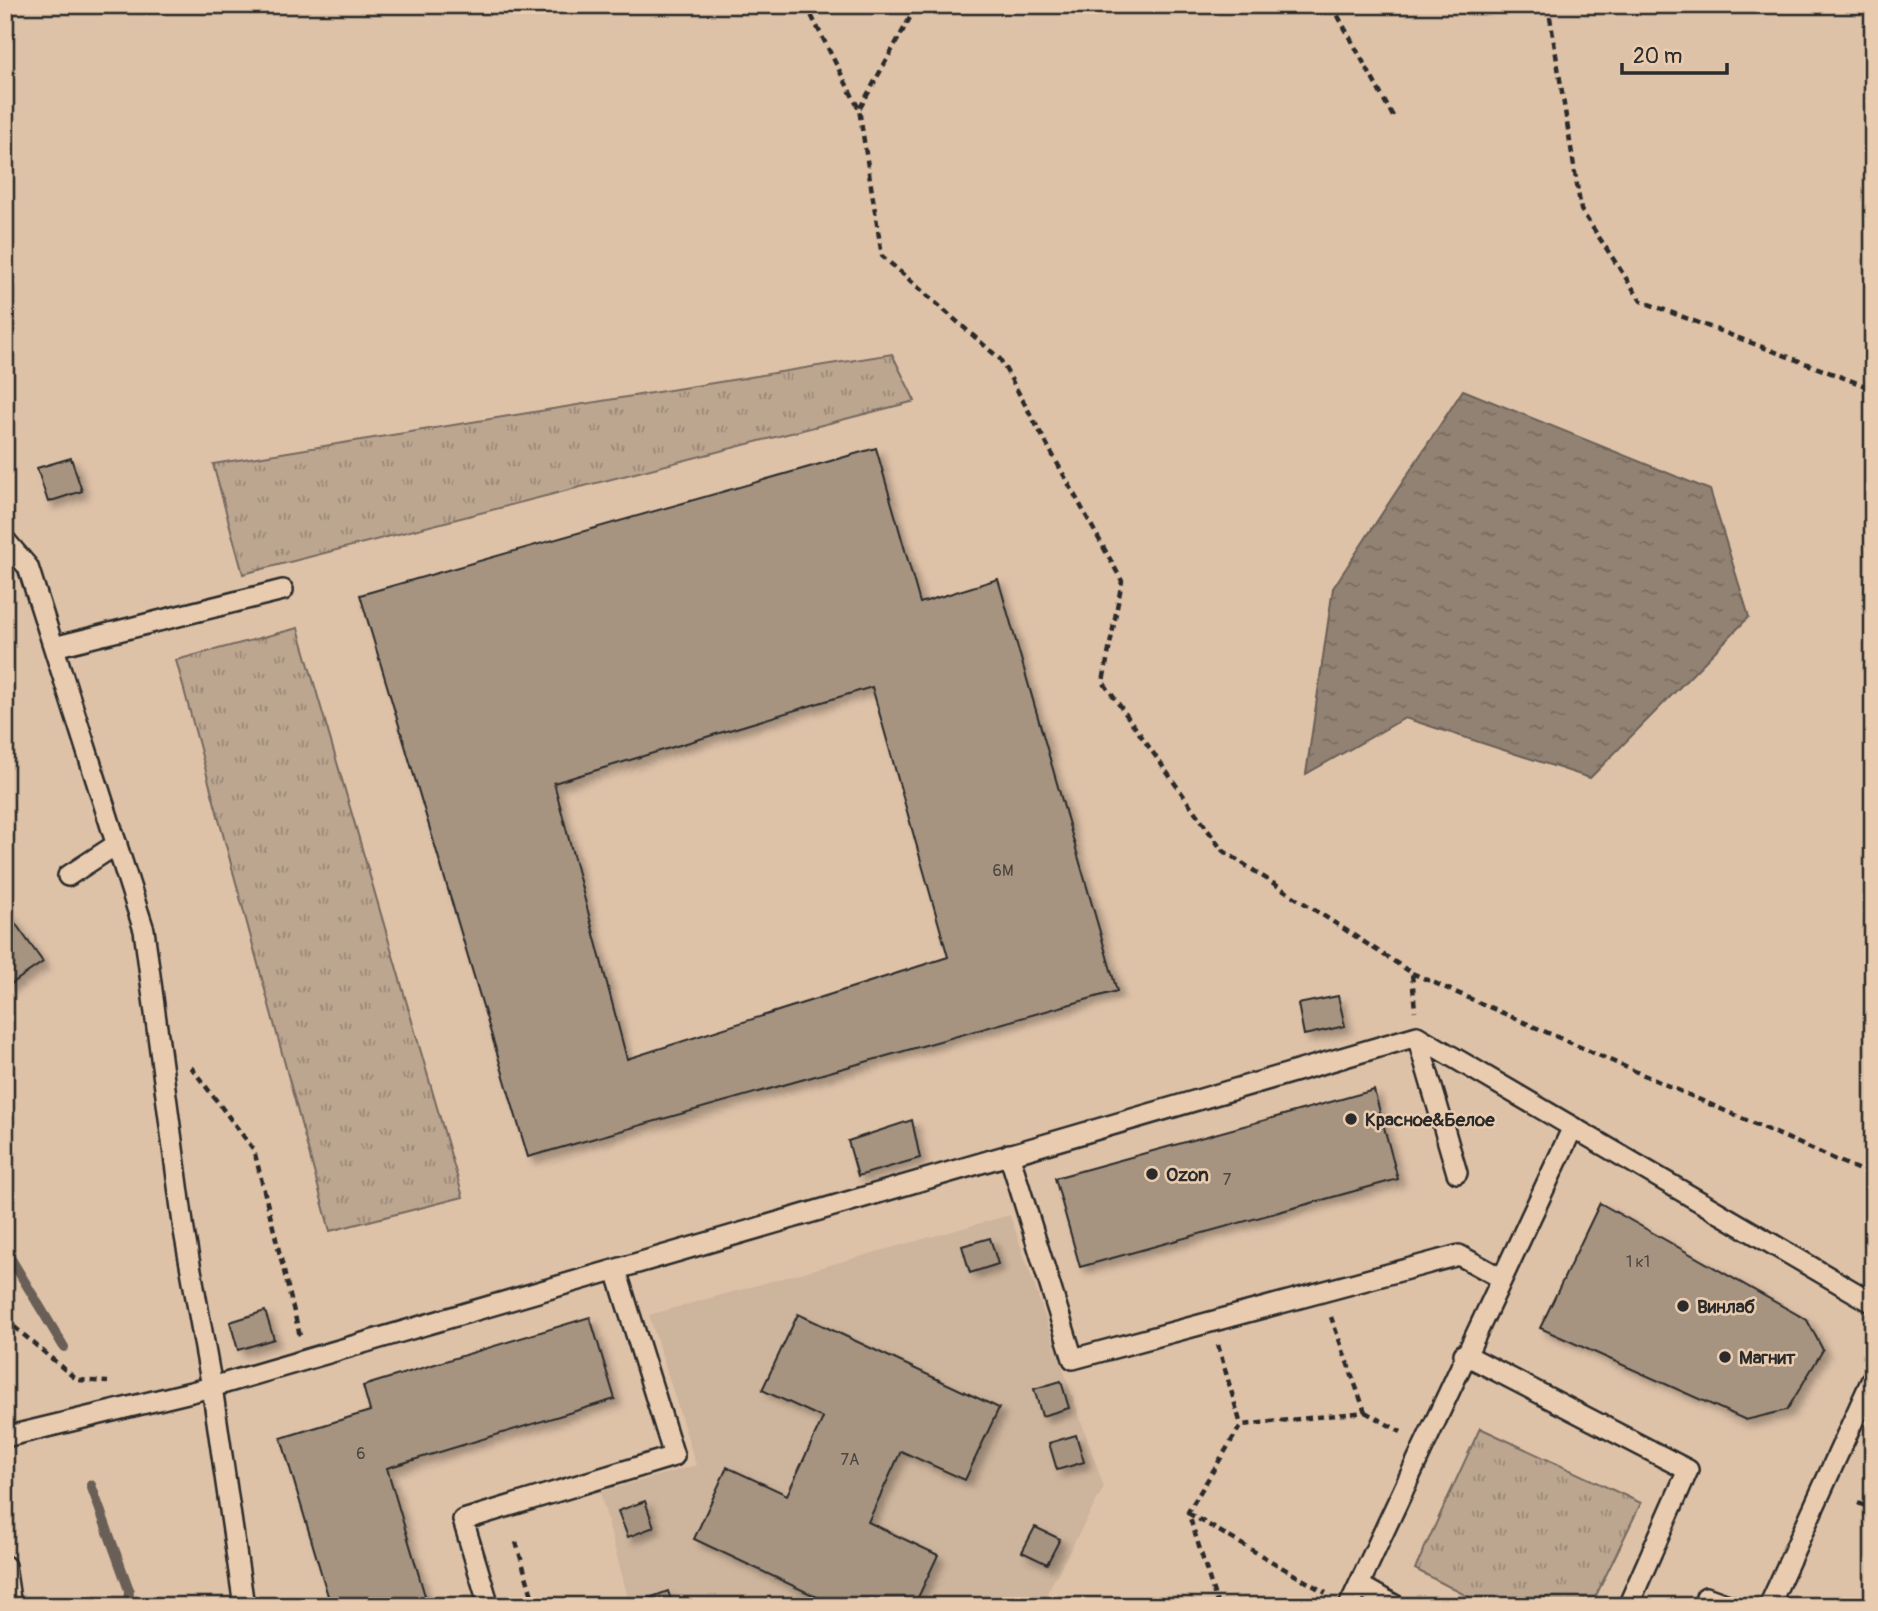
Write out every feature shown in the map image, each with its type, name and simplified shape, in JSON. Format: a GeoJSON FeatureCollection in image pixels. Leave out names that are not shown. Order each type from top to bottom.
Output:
{"type":"FeatureCollection","features":[{"type":"Feature","properties":{"kind":"lane"},"geometry":{"type":"LineString","coordinates":[[5,540],[28,567],[144,930],[184,1231],[212,1388],[244,1606]]}},
{"type":"Feature","properties":{"kind":"lane"},"geometry":{"type":"LineString","coordinates":[[54,647],[283,590]]}},
{"type":"Feature","properties":{"kind":"lane"},"geometry":{"type":"LineString","coordinates":[[68,876],[117,844]]}},
{"type":"Feature","properties":{"kind":"lane"},"geometry":{"type":"LineString","coordinates":[[5,1437],[212,1388],[1417,1036],[1873,1303]]}},
{"type":"Feature","properties":{"kind":"lane"},"geometry":{"type":"LineString","coordinates":[[1417,1036],[1457,1173]]}},
{"type":"Feature","properties":{"kind":"lane"},"geometry":{"type":"LineString","coordinates":[[1343,1602],[1359,1585],[1464,1354],[1573,1127]]}},
{"type":"Feature","properties":{"kind":"lane"},"geometry":{"type":"LineString","coordinates":[[1009,1154],[1073,1359],[1459,1255],[1501,1278]]}},
{"type":"Feature","properties":{"kind":"lane"},"geometry":{"type":"LineString","coordinates":[[489,1606],[463,1520],[674,1456],[616,1270]]}},
{"type":"Feature","properties":{"kind":"lane"},"geometry":{"type":"LineString","coordinates":[[1464,1354],[1688,1470],[1628,1606]]}},
{"type":"Feature","properties":{"kind":"lane"},"geometry":{"type":"LineString","coordinates":[[1769,1606],[1873,1377]]}},
{"type":"Feature","properties":{"kind":"lane"},"geometry":{"type":"LineString","coordinates":[[5,1566],[11,1606]]}},
{"type":"Feature","properties":{"kind":"lane"},"geometry":{"type":"LineString","coordinates":[[1359,1585],[1396,1606]]}},
{"type":"Feature","properties":{"kind":"lane"},"geometry":{"type":"LineString","coordinates":[[1706,1597],[1731,1606]]}},
{"type":"Feature","properties":{"kind":"path"},"geometry":{"type":"LineString","coordinates":[[806,5],[859,109],[882,256],[1000,359],[1122,581],[1103,682],[1223,850],[1412,973],[1873,1176]]}},
{"type":"Feature","properties":{"kind":"path"},"geometry":{"type":"LineString","coordinates":[[859,109],[917,5]]}},
{"type":"Feature","properties":{"kind":"path"},"geometry":{"type":"LineString","coordinates":[[1332,5],[1395,120]]}},
{"type":"Feature","properties":{"kind":"path"},"geometry":{"type":"LineString","coordinates":[[1548,5],[1581,210],[1641,301],[1873,389]]}},
{"type":"Feature","properties":{"kind":"path"},"geometry":{"type":"LineString","coordinates":[[1412,973],[1417,1036]]}},
{"type":"Feature","properties":{"kind":"path"},"geometry":{"type":"LineString","coordinates":[[187,1062],[254,1150],[306,1360]]}},
{"type":"Feature","properties":{"kind":"path"},"geometry":{"type":"LineString","coordinates":[[1322,1292],[1365,1412]]}},
{"type":"Feature","properties":{"kind":"path"},"geometry":{"type":"LineString","coordinates":[[5,1319],[77,1380],[118,1382]]}},
{"type":"Feature","properties":{"kind":"path"},"geometry":{"type":"LineString","coordinates":[[1211,1322],[1241,1425],[1188,1512],[1218,1606]]}},
{"type":"Feature","properties":{"kind":"path"},"geometry":{"type":"LineString","coordinates":[[1241,1425],[1365,1412],[1423,1445]]}},
{"type":"Feature","properties":{"kind":"path"},"geometry":{"type":"LineString","coordinates":[[1858,1503],[1873,1509]]}},
{"type":"Feature","properties":{"kind":"path"},"geometry":{"type":"LineString","coordinates":[[1188,1512],[1343,1602]]}},
{"type":"Feature","properties":{"kind":"path"},"geometry":{"type":"LineString","coordinates":[[516,1542],[535,1606]]}},
{"type":"Feature","properties":{"kind":"shaded area"},"geometry":{"type":"Polygon","coordinates":[[[1010,1215],[1104,1487],[1040,1606],[630,1606],[600,1492],[696,1465],[649,1315],[1010,1215]]]}},
{"type":"Feature","properties":{"kind":"green space"},"geometry":{"type":"Polygon","coordinates":[[[892,354],[915,401],[243,574],[213,464],[892,354]]]}},
{"type":"Feature","properties":{"kind":"green space"},"geometry":{"type":"Polygon","coordinates":[[[298,628],[463,1197],[330,1231],[176,660],[298,628]]]}},
{"type":"Feature","properties":{"kind":"green space"},"geometry":{"type":"Polygon","coordinates":[[[1480,1428],[1641,1503],[1591,1606],[1486,1606],[1415,1569],[1480,1428]]]}},
{"type":"Feature","properties":{"kind":"water"},"geometry":{"type":"Polygon","coordinates":[[[1463,390],[1710,490],[1749,617],[1590,778],[1405,718],[1306,774],[1333,588],[1463,390]]]}},
{"type":"Feature","properties":{"kind":"building"},"geometry":{"type":"Polygon","coordinates":[[[876,448],[920,603],[998,579],[1117,991],[528,1157],[360,595],[876,448]],[[872,687],[554,783],[627,1059],[948,957],[872,687]]]}},
{"type":"Feature","properties":{"kind":"building"},"geometry":{"type":"Polygon","coordinates":[[[71,458],[82,491],[48,502],[37,468],[71,458]]]}},
{"type":"Feature","properties":{"kind":"building"},"geometry":{"type":"Polygon","coordinates":[[[5,909],[43,962],[5,988],[5,909]]]}},
{"type":"Feature","properties":{"kind":"building"},"geometry":{"type":"Polygon","coordinates":[[[1338,996],[1345,1026],[1304,1035],[1298,1004],[1338,996]]]}},
{"type":"Feature","properties":{"kind":"building"},"geometry":{"type":"Polygon","coordinates":[[[1374,1090],[1398,1179],[1080,1267],[1055,1178],[1374,1090]]]}},
{"type":"Feature","properties":{"kind":"building"},"geometry":{"type":"Polygon","coordinates":[[[912,1120],[920,1158],[858,1176],[848,1141],[912,1120]]]}},
{"type":"Feature","properties":{"kind":"building"},"geometry":{"type":"Polygon","coordinates":[[[1600,1203],[1807,1320],[1823,1350],[1787,1410],[1746,1420],[1540,1328],[1600,1203]]]}},
{"type":"Feature","properties":{"kind":"building"},"geometry":{"type":"Polygon","coordinates":[[[990,1238],[998,1264],[970,1273],[962,1246],[990,1238]]]}},
{"type":"Feature","properties":{"kind":"building"},"geometry":{"type":"Polygon","coordinates":[[[265,1311],[274,1339],[238,1350],[230,1322],[265,1311]]]}},
{"type":"Feature","properties":{"kind":"building"},"geometry":{"type":"Polygon","coordinates":[[[798,1314],[999,1408],[965,1480],[901,1451],[868,1522],[938,1555],[914,1606],[836,1606],[694,1539],[727,1467],[787,1495],[823,1418],[762,1390],[798,1314]]]}},
{"type":"Feature","properties":{"kind":"building"},"geometry":{"type":"Polygon","coordinates":[[[590,1317],[615,1399],[387,1468],[428,1606],[331,1606],[281,1438],[370,1411],[363,1386],[590,1317]]]}},
{"type":"Feature","properties":{"kind":"building"},"geometry":{"type":"Polygon","coordinates":[[[1061,1381],[1069,1408],[1042,1416],[1034,1389],[1061,1381]]]}},
{"type":"Feature","properties":{"kind":"building"},"geometry":{"type":"Polygon","coordinates":[[[1076,1435],[1084,1462],[1057,1470],[1049,1443],[1076,1435]]]}},
{"type":"Feature","properties":{"kind":"building"},"geometry":{"type":"Polygon","coordinates":[[[645,1501],[654,1527],[628,1537],[618,1511],[645,1501]]]}},
{"type":"Feature","properties":{"kind":"building"},"geometry":{"type":"Polygon","coordinates":[[[1035,1527],[1060,1539],[1047,1564],[1022,1552],[1035,1527]]]}},
{"type":"Feature","properties":{"kind":"building"},"geometry":{"type":"Polygon","coordinates":[[[668,1591],[673,1606],[643,1606],[641,1601],[668,1591]]]}},
{"type":"Feature","properties":{"kind":"building"},"geometry":{"type":"Polygon","coordinates":[[[1002,1596],[1022,1606],[997,1606],[1002,1596]]]}},
{"type":"Feature","properties":{"kind":"waterway"},"geometry":{"type":"LineString","coordinates":[[5,1249],[64,1347]]}},
{"type":"Feature","properties":{"kind":"waterway"},"geometry":{"type":"LineString","coordinates":[[91,1485],[129,1590],[128,1606]]}},
{"type":"Feature","properties":{"kind":"place","name":"Красное&Белое"},"geometry":{"type":"Point","coordinates":[1351,1119]}},
{"type":"Feature","properties":{"kind":"place","name":"Ozon"},"geometry":{"type":"Point","coordinates":[1152,1174]}},
{"type":"Feature","properties":{"kind":"place","name":"Винлаб"},"geometry":{"type":"Point","coordinates":[1683,1306]}},
{"type":"Feature","properties":{"kind":"place","name":"Магнит"},"geometry":{"type":"Point","coordinates":[1725,1357]}}]}
